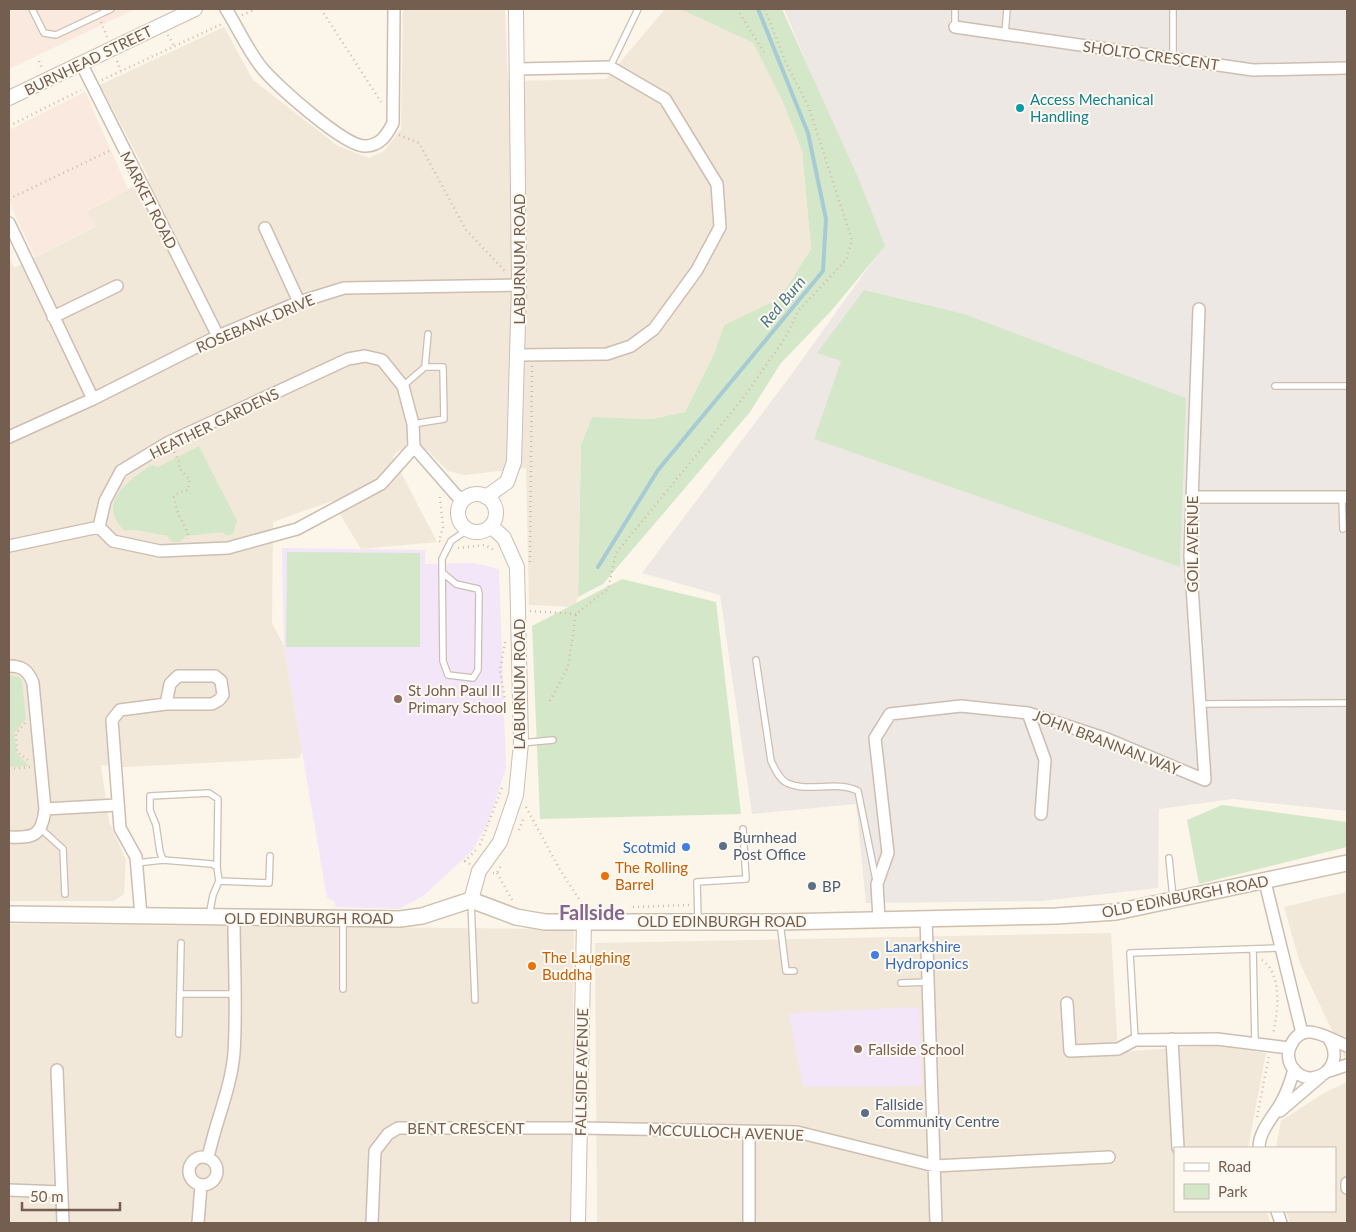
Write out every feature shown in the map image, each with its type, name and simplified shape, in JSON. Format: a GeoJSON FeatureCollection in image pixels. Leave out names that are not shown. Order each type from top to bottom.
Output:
{"type":"FeatureCollection","features":[{"type":"Feature","properties":{"kind":"main road","name":"OLD EDINBURGH ROAD"},"geometry":{"type":"LineString","coordinates":[[9,914],[343,920],[400,919],[422,916],[471,900],[516,917],[545,922],[580,915],[698,921],[780,922],[1056,916],[1116,912],[1265,882],[1347,863]]}},
{"type":"Feature","properties":{"kind":"street","name":"BURNHEAD STREET"},"geometry":{"type":"LineString","coordinates":[[9,98],[176,13],[195,9]]}},
{"type":"Feature","properties":{"kind":"street"},"geometry":{"type":"LineString","coordinates":[[230,14],[262,68],[306,111],[354,144],[364,146],[381,141],[390,130],[394,116],[394,9]]}},
{"type":"Feature","properties":{"kind":"street","name":"LABURNUM ROAD"},"geometry":{"type":"LineString","coordinates":[[464,500],[475,495],[486,497],[507,482],[514,462],[526,355],[519,285],[516,9]]}},
{"type":"Feature","properties":{"kind":"street","name":"SHOLTO CRESCENT"},"geometry":{"type":"LineString","coordinates":[[955,27],[1253,70],[1347,68]]}},
{"type":"Feature","properties":{"kind":"street","name":"MARKET ROAD"},"geometry":{"type":"LineString","coordinates":[[81,63],[218,336]]}},
{"type":"Feature","properties":{"kind":"street"},"geometry":{"type":"LineString","coordinates":[[518,69],[610,67],[664,99],[717,184],[720,227],[697,270],[654,329],[631,346],[607,354],[526,355]]}},
{"type":"Feature","properties":{"kind":"street"},"geometry":{"type":"LineString","coordinates":[[9,223],[93,399]]}},
{"type":"Feature","properties":{"kind":"street"},"geometry":{"type":"LineString","coordinates":[[265,228],[299,302]]}},
{"type":"Feature","properties":{"kind":"street","name":"ROSEBANK DRIVE"},"geometry":{"type":"LineString","coordinates":[[9,436],[93,399],[218,336],[299,302],[344,288],[519,285]]}},
{"type":"Feature","properties":{"kind":"street"},"geometry":{"type":"LineString","coordinates":[[53,317],[116,286]]}},
{"type":"Feature","properties":{"kind":"street","name":"GOIL AVENUE"},"geometry":{"type":"LineString","coordinates":[[1199,309],[1190,556],[1205,780]]}},
{"type":"Feature","properties":{"kind":"street","name":"HEATHER GARDENS"},"geometry":{"type":"LineString","coordinates":[[99,526],[105,501],[121,471],[169,442],[348,359],[365,356],[382,360],[403,386],[413,424],[414,447]]}},
{"type":"Feature","properties":{"kind":"street"},"geometry":{"type":"LineString","coordinates":[[9,546],[99,526],[113,541],[160,552],[228,548],[297,528],[381,484],[414,447],[456,495],[464,500],[460,504],[458,516],[462,526],[467,530],[483,532],[492,526],[496,510],[486,497]]}},
{"type":"Feature","properties":{"kind":"street"},"geometry":{"type":"LineString","coordinates":[[1192,497],[1344,497]]}},
{"type":"Feature","properties":{"kind":"street","name":"LABURNUM ROAD"},"geometry":{"type":"LineString","coordinates":[[471,900],[479,871],[500,842],[516,795],[521,743],[524,611],[516,567],[504,538],[492,526]]}},
{"type":"Feature","properties":{"kind":"street"},"geometry":{"type":"LineString","coordinates":[[9,666],[19,666],[29,673],[33,683],[45,809],[40,829],[30,838],[9,837]]}},
{"type":"Feature","properties":{"kind":"street"},"geometry":{"type":"LineString","coordinates":[[141,916],[136,858],[120,828],[112,720],[120,710],[166,704],[212,704],[223,695],[221,681],[215,676],[178,676],[170,684],[166,704]]}},
{"type":"Feature","properties":{"kind":"street","name":"JOHN BRANNAN WAY"},"geometry":{"type":"LineString","coordinates":[[879,919],[877,884],[888,853],[875,738],[890,714],[962,706],[1028,713],[1107,739],[1205,780]]}},
{"type":"Feature","properties":{"kind":"street"},"geometry":{"type":"LineString","coordinates":[[1028,713],[1045,760],[1042,814]]}},
{"type":"Feature","properties":{"kind":"street"},"geometry":{"type":"LineString","coordinates":[[45,809],[117,805]]}},
{"type":"Feature","properties":{"kind":"street"},"geometry":{"type":"LineString","coordinates":[[1265,882],[1302,1033]]}},
{"type":"Feature","properties":{"kind":"street","name":"FALLSIDE AVENUE"},"geometry":{"type":"LineString","coordinates":[[578,1223],[580,915]]}},
{"type":"Feature","properties":{"kind":"street"},"geometry":{"type":"LineString","coordinates":[[208,1158],[214,1129],[227,1089],[234,1054],[234,918]]}},
{"type":"Feature","properties":{"kind":"street"},"geometry":{"type":"LineString","coordinates":[[926,918],[930,982],[936,1223]]}},
{"type":"Feature","properties":{"kind":"street"},"geometry":{"type":"LineString","coordinates":[[1067,1003],[1070,1051],[1118,1049],[1135,1040],[1172,1039],[1217,1039],[1289,1048]]}},
{"type":"Feature","properties":{"kind":"street"},"geometry":{"type":"LineString","coordinates":[[1347,1046],[1329,1039],[1319,1032],[1302,1033],[1293,1041],[1289,1048],[1289,1061],[1294,1069],[1303,1076],[1311,1078],[1347,1065]]}},
{"type":"Feature","properties":{"kind":"street"},"geometry":{"type":"LineString","coordinates":[[1172,1039],[1178,1147]]}},
{"type":"Feature","properties":{"kind":"street"},"geometry":{"type":"LineString","coordinates":[[1266,1125],[1325,1073],[1335,1057],[1334,1046],[1329,1039]]}},
{"type":"Feature","properties":{"kind":"street"},"geometry":{"type":"LineString","coordinates":[[1258,1147],[1266,1125],[1281,1103],[1294,1069]]}},
{"type":"Feature","properties":{"kind":"street"},"geometry":{"type":"LineString","coordinates":[[57,1070],[63,1223]]}},
{"type":"Feature","properties":{"kind":"street","name":"BENT CRESCENT"},"geometry":{"type":"LineString","coordinates":[[372,1223],[375,1151],[388,1134],[398,1128],[580,1128]]}},
{"type":"Feature","properties":{"kind":"street","name":"MCCULLOCH AVENUE"},"geometry":{"type":"LineString","coordinates":[[580,1128],[797,1132],[935,1166],[1109,1157]]}},
{"type":"Feature","properties":{"kind":"street"},"geometry":{"type":"LineString","coordinates":[[749,1131],[749,1223]]}},
{"type":"Feature","properties":{"kind":"street"},"geometry":{"type":"LineString","coordinates":[[201,1157],[208,1158],[214,1163],[217,1173],[214,1180],[208,1185],[200,1185],[194,1182],[190,1175],[190,1167],[194,1161],[201,1157]]}},
{"type":"Feature","properties":{"kind":"street"},"geometry":{"type":"LineString","coordinates":[[1347,1183],[1347,1188]]}},
{"type":"Feature","properties":{"kind":"street"},"geometry":{"type":"LineString","coordinates":[[198,1223],[200,1185]]}},
{"type":"Feature","properties":{"kind":"street"},"geometry":{"type":"LineString","coordinates":[[9,1190],[62,1192]]}},
{"type":"Feature","properties":{"kind":"lane"},"geometry":{"type":"LineString","coordinates":[[32,9],[44,33],[56,35],[111,9]]}},
{"type":"Feature","properties":{"kind":"lane"},"geometry":{"type":"LineString","coordinates":[[610,67],[638,9]]}},
{"type":"Feature","properties":{"kind":"lane"},"geometry":{"type":"LineString","coordinates":[[955,9],[955,27]]}},
{"type":"Feature","properties":{"kind":"lane"},"geometry":{"type":"LineString","coordinates":[[1005,34],[1006,9]]}},
{"type":"Feature","properties":{"kind":"lane"},"geometry":{"type":"LineString","coordinates":[[1173,9],[1173,59]]}},
{"type":"Feature","properties":{"kind":"lane"},"geometry":{"type":"LineString","coordinates":[[425,367],[428,334]]}},
{"type":"Feature","properties":{"kind":"lane"},"geometry":{"type":"LineString","coordinates":[[403,386],[425,367],[443,367],[444,419],[413,424]]}},
{"type":"Feature","properties":{"kind":"lane"},"geometry":{"type":"LineString","coordinates":[[1275,386],[1347,386]]}},
{"type":"Feature","properties":{"kind":"lane"},"geometry":{"type":"LineString","coordinates":[[1343,529],[1344,497]]}},
{"type":"Feature","properties":{"kind":"lane"},"geometry":{"type":"LineString","coordinates":[[443,573],[456,584],[478,589],[478,670],[473,678],[448,675],[443,661],[442,559],[450,541],[467,530]]}},
{"type":"Feature","properties":{"kind":"lane"},"geometry":{"type":"LineString","coordinates":[[756,660],[770,761],[778,774],[787,783],[802,786],[849,786],[858,791],[877,884]]}},
{"type":"Feature","properties":{"kind":"lane"},"geometry":{"type":"LineString","coordinates":[[1200,704],[1347,703]]}},
{"type":"Feature","properties":{"kind":"lane"},"geometry":{"type":"LineString","coordinates":[[521,743],[553,740]]}},
{"type":"Feature","properties":{"kind":"lane"},"geometry":{"type":"LineString","coordinates":[[163,860],[156,825],[148,802],[150,796],[210,793],[218,800],[217,867],[219,881],[213,895],[209,918]]}},
{"type":"Feature","properties":{"kind":"lane"},"geometry":{"type":"LineString","coordinates":[[40,829],[63,849],[65,894]]}},
{"type":"Feature","properties":{"kind":"lane"},"geometry":{"type":"LineString","coordinates":[[698,921],[697,882],[746,879],[743,829]]}},
{"type":"Feature","properties":{"kind":"lane"},"geometry":{"type":"LineString","coordinates":[[219,881],[269,883],[270,856]]}},
{"type":"Feature","properties":{"kind":"lane"},"geometry":{"type":"LineString","coordinates":[[1169,858],[1174,901]]}},
{"type":"Feature","properties":{"kind":"lane"},"geometry":{"type":"LineString","coordinates":[[136,863],[163,860],[206,862],[217,867]]}},
{"type":"Feature","properties":{"kind":"lane"},"geometry":{"type":"LineString","coordinates":[[471,900],[475,1000]]}},
{"type":"Feature","properties":{"kind":"lane"},"geometry":{"type":"LineString","coordinates":[[343,920],[343,989]]}},
{"type":"Feature","properties":{"kind":"lane"},"geometry":{"type":"LineString","coordinates":[[780,922],[786,972],[794,971]]}},
{"type":"Feature","properties":{"kind":"lane"},"geometry":{"type":"LineString","coordinates":[[179,1034],[181,943]]}},
{"type":"Feature","properties":{"kind":"lane"},"geometry":{"type":"LineString","coordinates":[[1253,948],[1255,1043]]}},
{"type":"Feature","properties":{"kind":"lane"},"geometry":{"type":"LineString","coordinates":[[1135,1040],[1130,952],[1280,948]]}},
{"type":"Feature","properties":{"kind":"lane"},"geometry":{"type":"LineString","coordinates":[[901,983],[930,982]]}},
{"type":"Feature","properties":{"kind":"lane"},"geometry":{"type":"LineString","coordinates":[[180,994],[234,994]]}},
{"type":"Feature","properties":{"kind":"path"},"geometry":{"type":"LineString","coordinates":[[9,126],[230,14],[256,9]]}},
{"type":"Feature","properties":{"kind":"path"},"geometry":{"type":"LineString","coordinates":[[321,9],[383,105]]}},
{"type":"Feature","properties":{"kind":"path"},"geometry":{"type":"LineString","coordinates":[[736,9],[764,52]]}},
{"type":"Feature","properties":{"kind":"path"},"geometry":{"type":"LineString","coordinates":[[529,601],[524,611],[576,614],[608,589],[616,553],[744,397],[785,338],[798,311],[846,260],[852,240],[831,170],[809,108],[785,61],[765,9]]}},
{"type":"Feature","properties":{"kind":"path"},"geometry":{"type":"LineString","coordinates":[[390,130],[419,143],[466,230],[519,285]]}},
{"type":"Feature","properties":{"kind":"path"},"geometry":{"type":"LineString","coordinates":[[9,199],[121,145]]}},
{"type":"Feature","properties":{"kind":"path"},"geometry":{"type":"LineString","coordinates":[[526,355],[530,571]]}},
{"type":"Feature","properties":{"kind":"path"},"geometry":{"type":"LineString","coordinates":[[169,442],[180,463],[179,468],[190,480],[188,490],[176,494],[174,497],[178,514],[188,533],[184,550]]}},
{"type":"Feature","properties":{"kind":"path"},"geometry":{"type":"LineString","coordinates":[[444,480],[436,486],[442,502],[443,527],[439,541],[448,547],[460,548],[485,545],[503,555]]}},
{"type":"Feature","properties":{"kind":"path"},"geometry":{"type":"LineString","coordinates":[[550,701],[568,667],[576,614]]}},
{"type":"Feature","properties":{"kind":"path"},"geometry":{"type":"LineString","coordinates":[[506,633],[500,670],[506,707]]}},
{"type":"Feature","properties":{"kind":"path"},"geometry":{"type":"LineString","coordinates":[[9,769],[32,767],[31,763],[17,752],[16,733],[36,711]]}},
{"type":"Feature","properties":{"kind":"path"},"geometry":{"type":"LineString","coordinates":[[497,873],[479,871],[465,861],[480,846],[505,777]]}},
{"type":"Feature","properties":{"kind":"path"},"geometry":{"type":"LineString","coordinates":[[515,838],[522,824],[527,799]]}},
{"type":"Feature","properties":{"kind":"path"},"geometry":{"type":"LineString","coordinates":[[526,808],[560,870],[585,909],[580,915]]}},
{"type":"Feature","properties":{"kind":"path"},"geometry":{"type":"LineString","coordinates":[[497,873],[504,859]]}},
{"type":"Feature","properties":{"kind":"path"},"geometry":{"type":"LineString","coordinates":[[497,873],[512,900],[519,904]]}},
{"type":"Feature","properties":{"kind":"path"},"geometry":{"type":"LineString","coordinates":[[625,907],[698,905]]}},
{"type":"Feature","properties":{"kind":"shaded area"},"geometry":{"type":"Polygon","coordinates":[[[9,9],[135,9],[9,69],[9,9]]]}},
{"type":"Feature","properties":{"kind":"shaded area"},"geometry":{"type":"Polygon","coordinates":[[[403,9],[505,9],[508,81],[606,79],[665,9],[680,9],[753,43],[782,100],[802,151],[811,249],[780,298],[724,325],[714,354],[685,412],[652,419],[592,417],[581,445],[578,597],[574,607],[529,605],[526,468],[465,475],[448,471],[427,450],[398,451],[393,457],[437,542],[361,549],[332,501],[273,522],[272,623],[284,646],[302,752],[299,758],[125,767],[101,765],[109,822],[126,860],[124,894],[114,901],[9,901],[9,256],[14,268],[95,227],[87,211],[149,178],[100,85],[224,27],[253,80],[338,146],[369,158],[384,151],[401,129],[403,9]]]}},
{"type":"Feature","properties":{"kind":"shaded area"},"geometry":{"type":"Polygon","coordinates":[[[784,9],[1347,9],[1347,811],[1232,799],[1159,809],[1158,888],[1041,901],[866,903],[856,804],[752,814],[720,595],[642,573],[791,375],[883,247],[784,9]]]}},
{"type":"Feature","properties":{"kind":"shaded area"},"geometry":{"type":"Polygon","coordinates":[[[85,92],[128,189],[87,210],[96,226],[35,257],[9,202],[9,130],[85,92]]]}},
{"type":"Feature","properties":{"kind":"shaded area","name":"St John Paul II Primary School"},"geometry":{"type":"Polygon","coordinates":[[[282,548],[425,550],[425,564],[473,563],[499,569],[506,768],[488,822],[473,850],[423,896],[399,909],[336,907],[334,901],[327,898],[284,646],[282,548]]]}},
{"type":"Feature","properties":{"kind":"shaded area"},"geometry":{"type":"Polygon","coordinates":[[[1347,892],[1347,1062],[1300,963],[1284,907],[1347,892]]]}},
{"type":"Feature","properties":{"kind":"shaded area"},"geometry":{"type":"Polygon","coordinates":[[[9,924],[574,929],[571,1223],[9,1223],[9,924]]]}},
{"type":"Feature","properties":{"kind":"shaded area"},"geometry":{"type":"Polygon","coordinates":[[[1111,933],[1118,1052],[1217,1045],[1266,1053],[1248,1147],[1174,1147],[1174,1212],[1267,1212],[1270,1223],[597,1223],[595,943],[1111,933]]]}},
{"type":"Feature","properties":{"kind":"shaded area","name":"Fallside School"},"geometry":{"type":"Polygon","coordinates":[[[919,1007],[922,1086],[803,1087],[789,1013],[919,1007]]]}},
{"type":"Feature","properties":{"kind":"shaded area"},"geometry":{"type":"Polygon","coordinates":[[[1347,1082],[1347,1223],[1290,1223],[1286,1212],[1336,1212],[1336,1147],[1276,1147],[1281,1121],[1324,1093],[1347,1082]]]}},
{"type":"Feature","properties":{"kind":"green space"},"geometry":{"type":"Polygon","coordinates":[[[680,9],[782,9],[860,182],[885,246],[832,310],[781,363],[750,412],[603,584],[578,597],[581,445],[592,417],[652,419],[685,412],[714,354],[724,325],[780,298],[811,249],[802,151],[782,100],[753,43],[680,9]]]}},
{"type":"Feature","properties":{"kind":"green space"},"geometry":{"type":"Polygon","coordinates":[[[864,290],[964,314],[1186,398],[1180,567],[814,439],[841,361],[817,353],[864,290]]]}},
{"type":"Feature","properties":{"kind":"green space"},"geometry":{"type":"Polygon","coordinates":[[[199,446],[237,521],[233,534],[227,536],[223,532],[186,536],[180,542],[172,542],[166,535],[134,530],[125,531],[113,512],[114,502],[118,494],[133,478],[151,465],[158,467],[199,446]]]}},
{"type":"Feature","properties":{"kind":"green space"},"geometry":{"type":"Polygon","coordinates":[[[287,552],[420,553],[420,647],[286,647],[287,552]]]}},
{"type":"Feature","properties":{"kind":"green space"},"geometry":{"type":"Polygon","coordinates":[[[622,579],[716,602],[741,814],[540,819],[532,626],[622,579]]]}},
{"type":"Feature","properties":{"kind":"green space"},"geometry":{"type":"Polygon","coordinates":[[[10,675],[19,677],[22,681],[26,719],[14,733],[17,754],[29,766],[9,767],[10,675]]]}},
{"type":"Feature","properties":{"kind":"green space"},"geometry":{"type":"Polygon","coordinates":[[[1222,805],[1347,822],[1347,847],[1199,884],[1187,820],[1222,805]]]}},
{"type":"Feature","properties":{"kind":"waterway","name":"Red Burn"},"geometry":{"type":"LineString","coordinates":[[598,567],[658,470],[823,271],[826,219],[808,133],[758,9]]}},
{"type":"Feature","properties":{"kind":"place","name":"Access Mechanical Handling"},"geometry":{"type":"Point","coordinates":[1020,108]}},
{"type":"Feature","properties":{"kind":"place","name":"St John Paul II Primary School"},"geometry":{"type":"Point","coordinates":[398,699]}},
{"type":"Feature","properties":{"kind":"place","name":"Burnhead Post Office"},"geometry":{"type":"Point","coordinates":[723,846]}},
{"type":"Feature","properties":{"kind":"place","name":"Scotmid"},"geometry":{"type":"Point","coordinates":[686,847]}},
{"type":"Feature","properties":{"kind":"place","name":"The Rolling Barrel"},"geometry":{"type":"Point","coordinates":[605,876]}},
{"type":"Feature","properties":{"kind":"place","name":"BP"},"geometry":{"type":"Point","coordinates":[812,886]}},
{"type":"Feature","properties":{"kind":"place","name":"Lanarkshire Hydroponics"},"geometry":{"type":"Point","coordinates":[875,955]}},
{"type":"Feature","properties":{"kind":"place","name":"The Laughing Buddha"},"geometry":{"type":"Point","coordinates":[532,966]}},
{"type":"Feature","properties":{"kind":"place","name":"Fallside School"},"geometry":{"type":"Point","coordinates":[858,1049]}},
{"type":"Feature","properties":{"kind":"place","name":"Fallside Community Centre"},"geometry":{"type":"Point","coordinates":[865,1113]}},
{"type":"Feature","properties":{"kind":"district","name":"Fallside"},"geometry":{"type":"Point","coordinates":[592,912]}}]}
